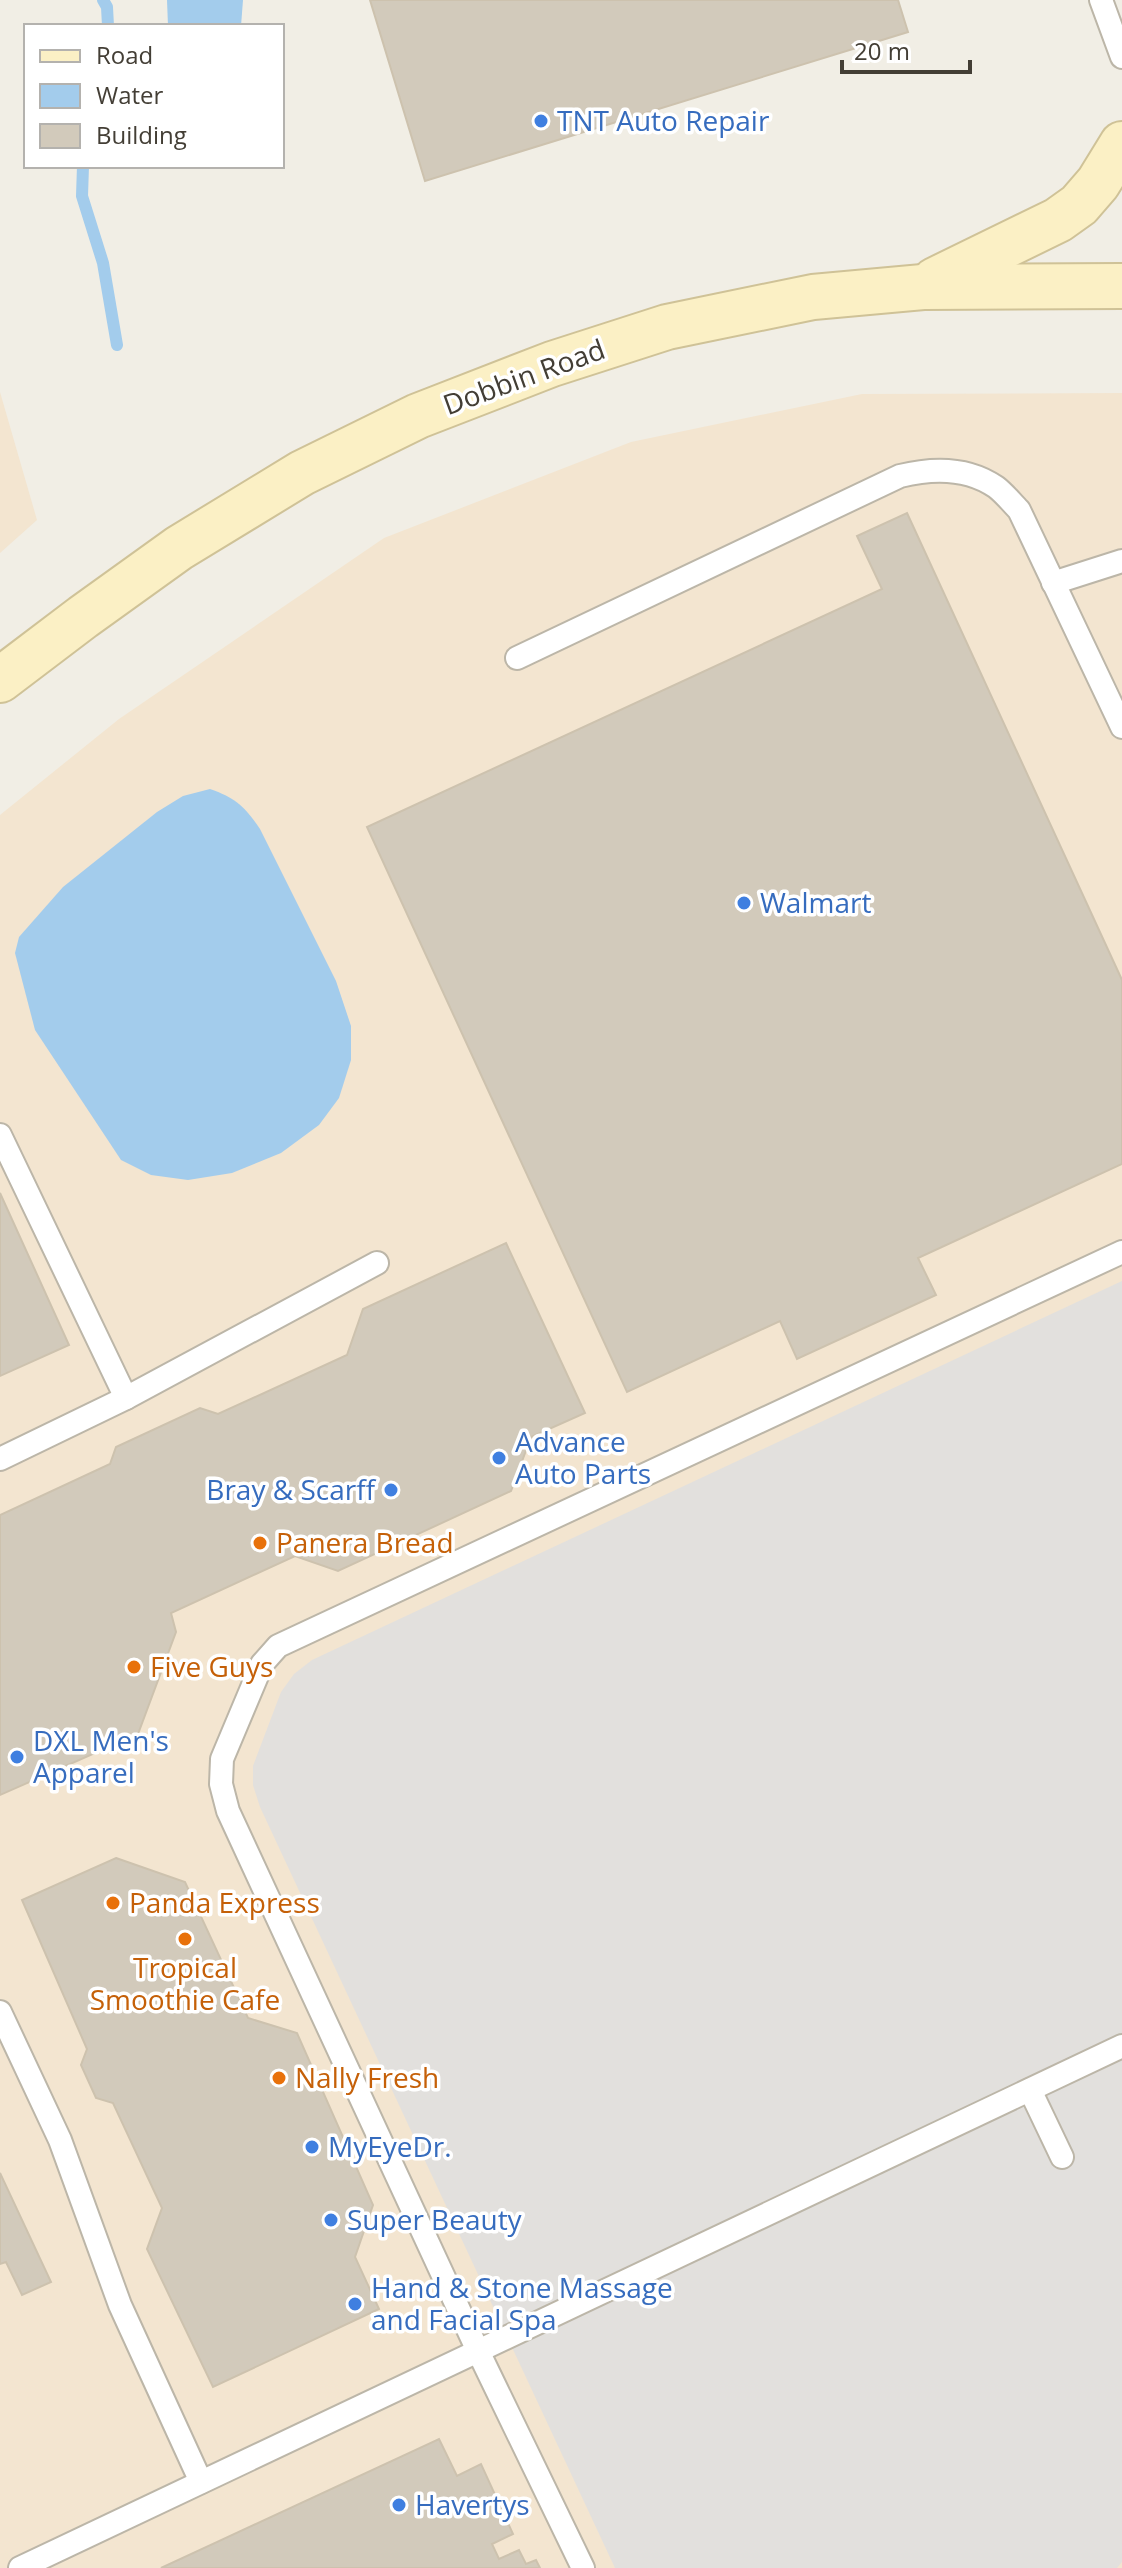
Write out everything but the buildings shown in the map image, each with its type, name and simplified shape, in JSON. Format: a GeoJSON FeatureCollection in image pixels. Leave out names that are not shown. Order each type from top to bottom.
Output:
{"type":"FeatureCollection","features":[{"type":"Feature","properties":{"kind":"street"},"geometry":{"type":"LineString","coordinates":[[923,287],[1058,220],[1079,205],[1098,183],[1122,144]]}},
{"type":"Feature","properties":{"kind":"street","name":"Dobbin Road"},"geometry":{"type":"LineString","coordinates":[[0,680],[179,548],[302,473],[418,416],[552,364],[667,327],[813,297],[923,287],[1122,286]]}},
{"type":"Feature","properties":{"kind":"lane"},"geometry":{"type":"LineString","coordinates":[[1101,0],[1122,57]]}},
{"type":"Feature","properties":{"kind":"lane"},"geometry":{"type":"LineString","coordinates":[[517,658],[900,476],[927,470],[951,470],[996,487],[1019,510],[1122,727]]}},
{"type":"Feature","properties":{"kind":"lane"},"geometry":{"type":"LineString","coordinates":[[1053,583],[1122,561]]}},
{"type":"Feature","properties":{"kind":"lane"},"geometry":{"type":"LineString","coordinates":[[0,1135],[126,1398]]}},
{"type":"Feature","properties":{"kind":"lane"},"geometry":{"type":"LineString","coordinates":[[583,2568],[478,2351],[228,1811],[221,1784],[222,1759],[262,1664],[278,1646],[1122,1252]]}},
{"type":"Feature","properties":{"kind":"lane"},"geometry":{"type":"LineString","coordinates":[[0,1459],[126,1398],[377,1263]]}},
{"type":"Feature","properties":{"kind":"lane"},"geometry":{"type":"LineString","coordinates":[[0,2012],[60,2140],[120,2305],[201,2482]]}},
{"type":"Feature","properties":{"kind":"lane"},"geometry":{"type":"LineString","coordinates":[[20,2568],[1122,2046]]}},
{"type":"Feature","properties":{"kind":"lane"},"geometry":{"type":"LineString","coordinates":[[1030,2090],[1062,2157]]}},
{"type":"Feature","properties":{"kind":"shaded area"},"geometry":{"type":"Polygon","coordinates":[[[0,392],[37,520],[0,553],[0,392]]]}},
{"type":"Feature","properties":{"kind":"shaded area"},"geometry":{"type":"Polygon","coordinates":[[[1122,393],[1122,2568],[0,2568],[0,815],[119,719],[384,538],[631,442],[862,394],[1122,393]]]}},
{"type":"Feature","properties":{"kind":"shaded area"},"geometry":{"type":"Polygon","coordinates":[[[1122,1281],[1122,2562],[1117,2568],[615,2568],[260,1807],[253,1785],[253,1766],[281,1692],[294,1674],[312,1660],[1122,1281]]]}},
{"type":"Feature","properties":{"kind":"water"},"geometry":{"type":"Polygon","coordinates":[[[167,0],[243,0],[241,24],[168,24],[167,0]]]}},
{"type":"Feature","properties":{"kind":"water"},"geometry":{"type":"Polygon","coordinates":[[[210,789],[239,804],[260,829],[336,981],[351,1026],[351,1060],[339,1098],[319,1125],[281,1153],[232,1173],[188,1180],[151,1175],[121,1160],[35,1030],[15,953],[19,937],[63,887],[157,812],[183,796],[210,789]]]}},
{"type":"Feature","properties":{"kind":"waterway"},"geometry":{"type":"LineString","coordinates":[[103,0],[107,7],[108,24]]}},
{"type":"Feature","properties":{"kind":"waterway"},"geometry":{"type":"LineString","coordinates":[[83,168],[82,196],[103,263],[117,345]]}},
{"type":"Feature","properties":{"kind":"place","name":"TNT Auto Repair"},"geometry":{"type":"Point","coordinates":[541,121]}},
{"type":"Feature","properties":{"kind":"place","name":"Walmart"},"geometry":{"type":"Point","coordinates":[744,903]}},
{"type":"Feature","properties":{"kind":"place","name":"Advance Auto Parts"},"geometry":{"type":"Point","coordinates":[499,1458]}},
{"type":"Feature","properties":{"kind":"place","name":"Bray & Scarff"},"geometry":{"type":"Point","coordinates":[391,1490]}},
{"type":"Feature","properties":{"kind":"place","name":"Panera Bread"},"geometry":{"type":"Point","coordinates":[260,1543]}},
{"type":"Feature","properties":{"kind":"place","name":"Five Guys"},"geometry":{"type":"Point","coordinates":[134,1667]}},
{"type":"Feature","properties":{"kind":"place","name":"DXL Men's Apparel"},"geometry":{"type":"Point","coordinates":[17,1757]}},
{"type":"Feature","properties":{"kind":"place","name":"Panda Express"},"geometry":{"type":"Point","coordinates":[113,1903]}},
{"type":"Feature","properties":{"kind":"place","name":"Tropical Smoothie Cafe"},"geometry":{"type":"Point","coordinates":[185,1939]}},
{"type":"Feature","properties":{"kind":"place","name":"Nally Fresh"},"geometry":{"type":"Point","coordinates":[279,2078]}},
{"type":"Feature","properties":{"kind":"place","name":"MyEyeDr."},"geometry":{"type":"Point","coordinates":[312,2147]}},
{"type":"Feature","properties":{"kind":"place","name":"Super Beauty"},"geometry":{"type":"Point","coordinates":[331,2220]}},
{"type":"Feature","properties":{"kind":"place","name":"Hand & Stone Massage and Facial Spa"},"geometry":{"type":"Point","coordinates":[355,2304]}},
{"type":"Feature","properties":{"kind":"place","name":"Havertys"},"geometry":{"type":"Point","coordinates":[399,2505]}}]}
